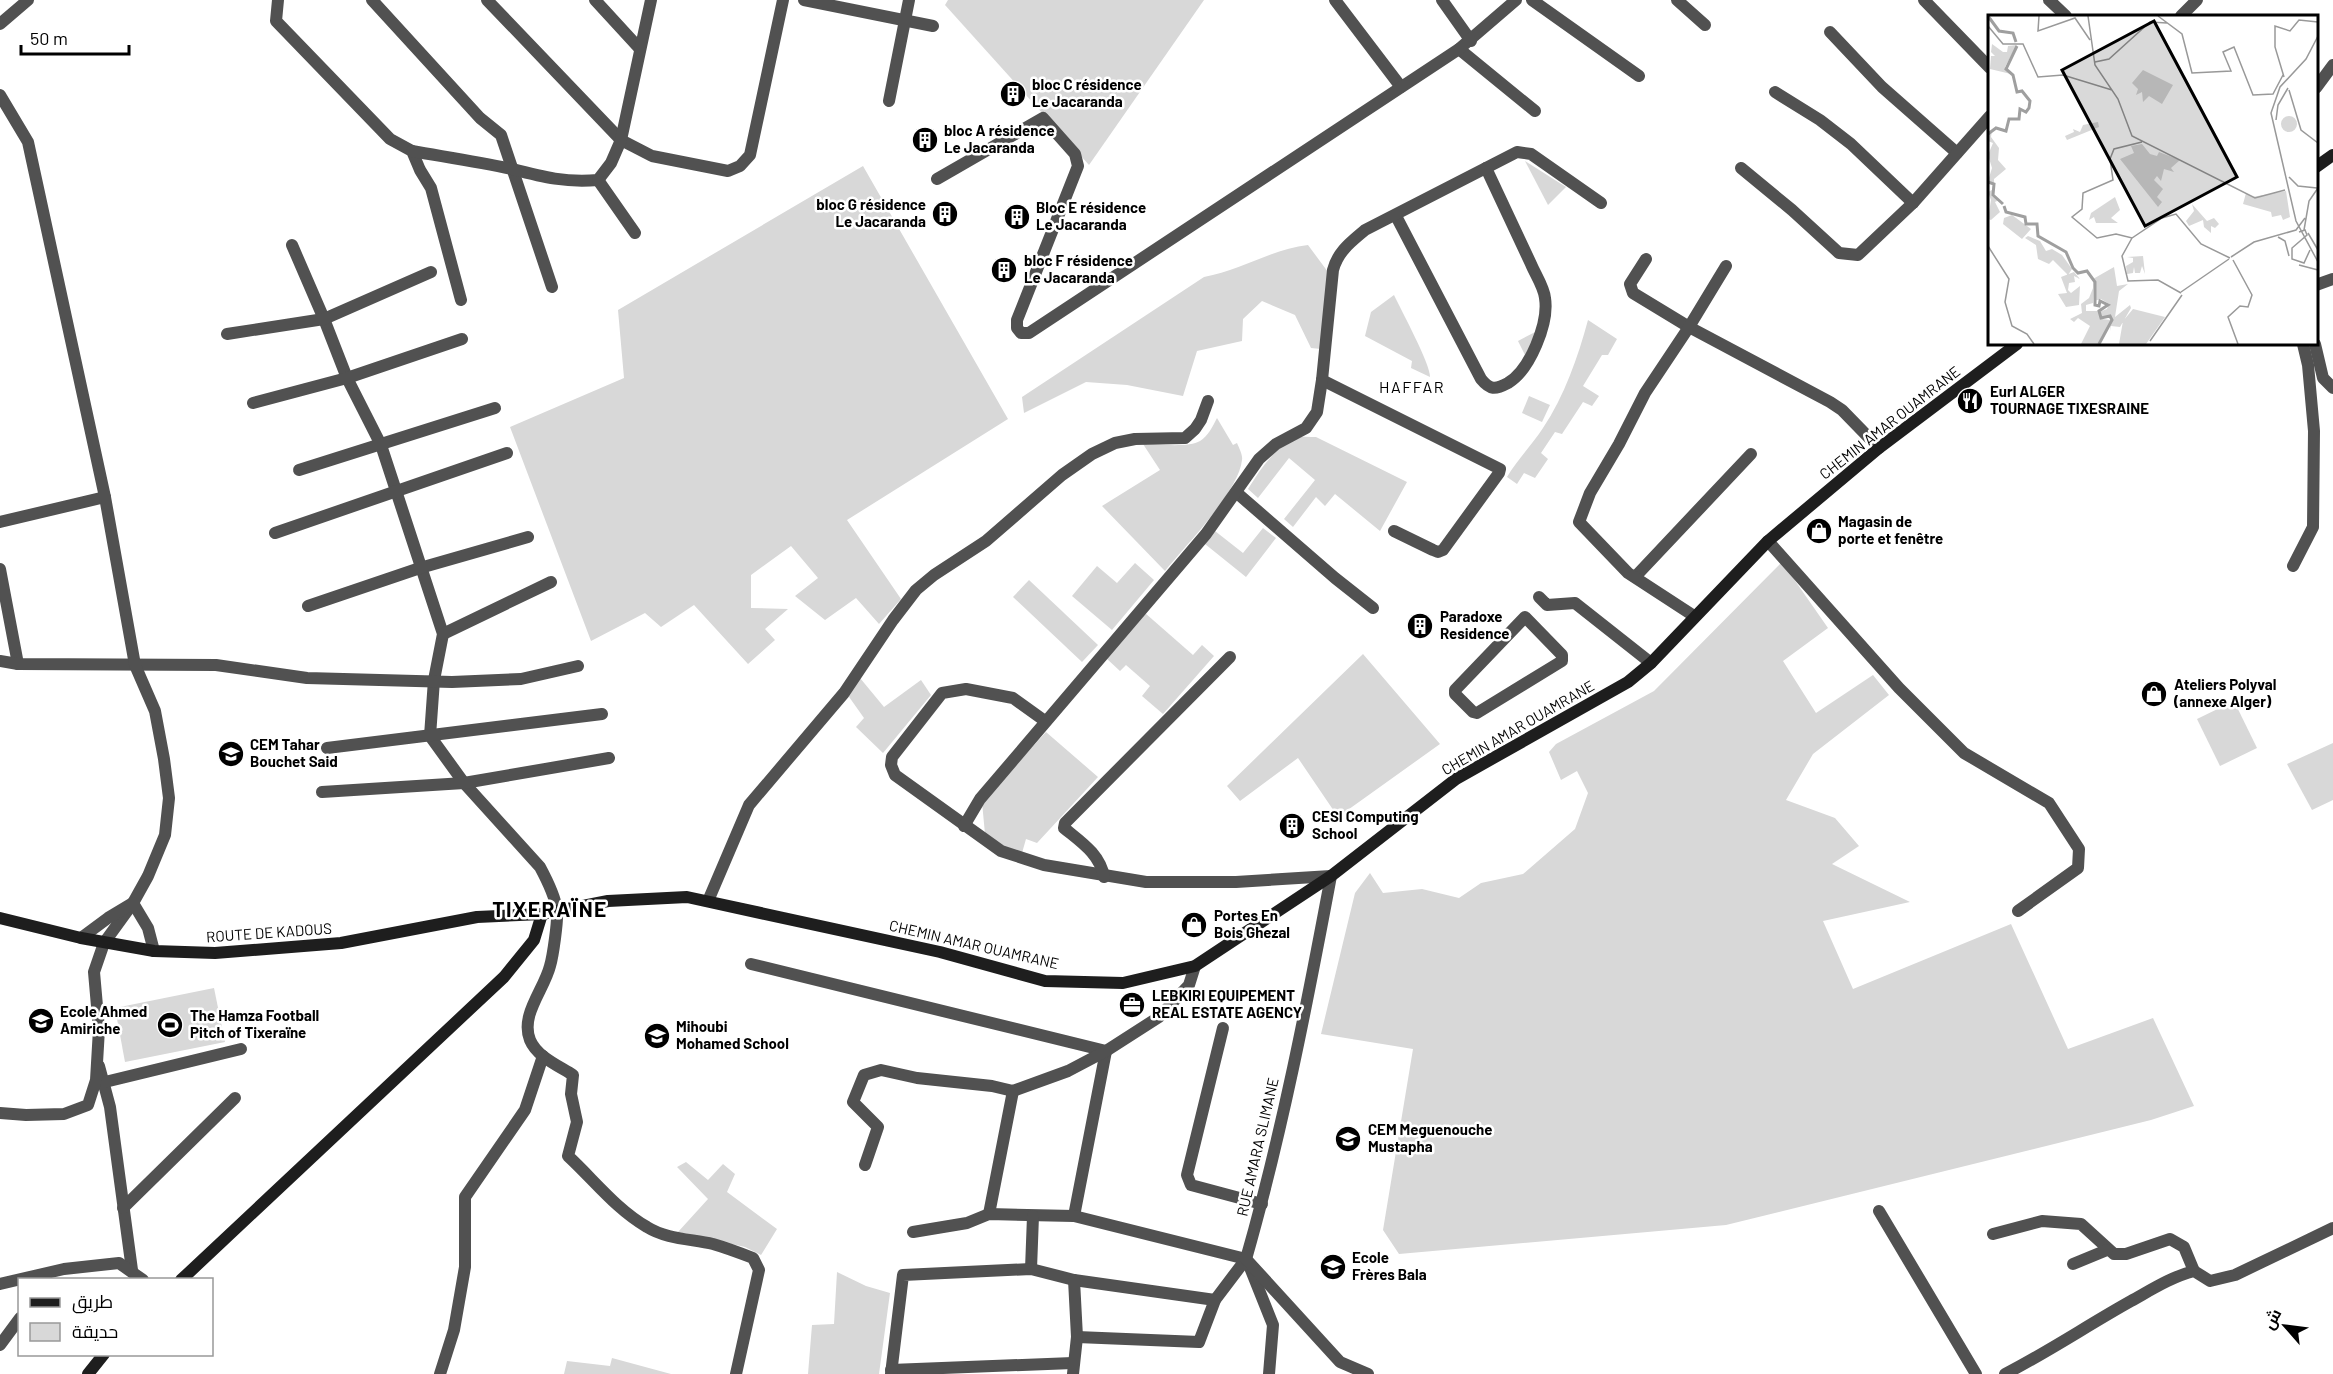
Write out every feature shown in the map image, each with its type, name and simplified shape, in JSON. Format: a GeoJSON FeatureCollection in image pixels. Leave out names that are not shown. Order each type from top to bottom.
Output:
{"type":"FeatureCollection","features":[{"type":"Feature","properties":{"kind":"main road"},"geometry":{"type":"LineString","coordinates":[[2318,166],[2333,155]]}},
{"type":"Feature","properties":{"kind":"main road","name":"CHEMIN AMAR OUAMRANE"},"geometry":{"type":"LineString","coordinates":[[542,914],[608,901],[687,897],[940,951],[1046,981],[1123,983],[1195,966],[1331,876],[1456,780],[1628,682],[1651,663],[1768,541],[1879,448],[2016,345]]}},
{"type":"Feature","properties":{"kind":"main road"},"geometry":{"type":"LineString","coordinates":[[183,1278],[504,977],[534,940],[542,914]]}},
{"type":"Feature","properties":{"kind":"main road","name":"ROUTE DE KADOUS"},"geometry":{"type":"LineString","coordinates":[[0,918],[104,943],[154,951],[215,954],[341,943],[477,917],[542,914]]}},
{"type":"Feature","properties":{"kind":"main road"},"geometry":{"type":"LineString","coordinates":[[88,1374],[102,1356]]}},
{"type":"Feature","properties":{"kind":"street"},"geometry":{"type":"LineString","coordinates":[[0,24],[28,0]]}},
{"type":"Feature","properties":{"kind":"street"},"geometry":{"type":"LineString","coordinates":[[278,0],[276,21],[390,139],[412,151],[512,169],[547,179],[578,182],[598,180],[611,163],[621,140],[651,0]]}},
{"type":"Feature","properties":{"kind":"street"},"geometry":{"type":"LineString","coordinates":[[372,0],[480,118],[501,135],[552,287]]}},
{"type":"Feature","properties":{"kind":"street"},"geometry":{"type":"LineString","coordinates":[[487,0],[621,140],[652,156],[728,171],[740,166],[750,155],[783,0]]}},
{"type":"Feature","properties":{"kind":"street"},"geometry":{"type":"LineString","coordinates":[[595,0],[640,49]]}},
{"type":"Feature","properties":{"kind":"street"},"geometry":{"type":"LineString","coordinates":[[804,0],[933,26]]}},
{"type":"Feature","properties":{"kind":"street"},"geometry":{"type":"LineString","coordinates":[[889,101],[909,0]]}},
{"type":"Feature","properties":{"kind":"street"},"geometry":{"type":"LineString","coordinates":[[1335,0],[1401,87]]}},
{"type":"Feature","properties":{"kind":"street"},"geometry":{"type":"LineString","coordinates":[[1442,0],[1471,41]]}},
{"type":"Feature","properties":{"kind":"street"},"geometry":{"type":"LineString","coordinates":[[937,179],[1043,118],[1075,154],[1077,166],[1017,320],[1017,328],[1021,333],[1029,333],[1460,49],[1516,0]]}},
{"type":"Feature","properties":{"kind":"street"},"geometry":{"type":"LineString","coordinates":[[1532,0],[1640,76]]}},
{"type":"Feature","properties":{"kind":"street"},"geometry":{"type":"LineString","coordinates":[[1677,0],[1705,25]]}},
{"type":"Feature","properties":{"kind":"street"},"geometry":{"type":"LineString","coordinates":[[1924,0],[1988,67]]}},
{"type":"Feature","properties":{"kind":"street"},"geometry":{"type":"LineString","coordinates":[[2049,0],[2065,15]]}},
{"type":"Feature","properties":{"kind":"street"},"geometry":{"type":"LineString","coordinates":[[2182,15],[2197,0]]}},
{"type":"Feature","properties":{"kind":"street"},"geometry":{"type":"LineString","coordinates":[[1830,32],[1882,87],[1957,153]]}},
{"type":"Feature","properties":{"kind":"street"},"geometry":{"type":"LineString","coordinates":[[1460,49],[1535,111]]}},
{"type":"Feature","properties":{"kind":"street"},"geometry":{"type":"LineString","coordinates":[[2318,85],[2333,65]]}},
{"type":"Feature","properties":{"kind":"street"},"geometry":{"type":"LineString","coordinates":[[1775,92],[1820,120],[1851,144],[1913,203]]}},
{"type":"Feature","properties":{"kind":"street"},"geometry":{"type":"LineString","coordinates":[[0,95],[28,142],[105,497],[135,665],[155,711],[169,798],[165,835],[148,876],[133,903],[104,943],[94,972],[99,1029],[96,1080],[88,1105],[64,1114],[0,1113]]}},
{"type":"Feature","properties":{"kind":"street"},"geometry":{"type":"LineString","coordinates":[[1741,168],[1839,253],[1858,255],[1913,203],[1988,117]]}},
{"type":"Feature","properties":{"kind":"street"},"geometry":{"type":"LineString","coordinates":[[412,151],[431,188],[461,300]]}},
{"type":"Feature","properties":{"kind":"street"},"geometry":{"type":"LineString","coordinates":[[964,826],[980,799],[1158,591],[1237,493],[1259,459],[1276,444],[1306,428],[1317,412],[1333,270],[1337,257],[1345,246],[1365,230],[1517,152],[1524,151],[1566,177],[1601,203]]}},
{"type":"Feature","properties":{"kind":"street"},"geometry":{"type":"LineString","coordinates":[[1396,216],[1480,379],[1488,387],[1500,387],[1513,380],[1527,365],[1544,323],[1546,297],[1486,168]]}},
{"type":"Feature","properties":{"kind":"street"},"geometry":{"type":"LineString","coordinates":[[598,180],[635,233]]}},
{"type":"Feature","properties":{"kind":"street"},"geometry":{"type":"LineString","coordinates":[[292,245],[347,378],[381,445],[398,491],[420,568],[443,634],[435,680],[430,736],[464,783],[540,867],[557,911],[551,965],[528,1019],[527,1031],[531,1042],[543,1056],[573,1075],[571,1094],[576,1122],[568,1156],[590,1176],[613,1203],[648,1228],[678,1239],[715,1245],[753,1258],[759,1270],[736,1374]]}},
{"type":"Feature","properties":{"kind":"street"},"geometry":{"type":"LineString","coordinates":[[1646,259],[1630,284],[1633,293],[1689,327],[1830,402],[1879,448]]}},
{"type":"Feature","properties":{"kind":"street"},"geometry":{"type":"LineString","coordinates":[[1694,616],[1628,573],[1580,522],[1590,493],[1645,393],[1726,266]]}},
{"type":"Feature","properties":{"kind":"street"},"geometry":{"type":"LineString","coordinates":[[227,334],[324,319],[431,272]]}},
{"type":"Feature","properties":{"kind":"street"},"geometry":{"type":"LineString","coordinates":[[2318,284],[2333,279]]}},
{"type":"Feature","properties":{"kind":"street"},"geometry":{"type":"LineString","coordinates":[[252,403],[347,378],[462,339]]}},
{"type":"Feature","properties":{"kind":"street"},"geometry":{"type":"LineString","coordinates":[[2293,566],[2313,526],[2314,431],[2308,365],[2303,345]]}},
{"type":"Feature","properties":{"kind":"street"},"geometry":{"type":"LineString","coordinates":[[2315,345],[2323,378],[2333,388]]}},
{"type":"Feature","properties":{"kind":"street"},"geometry":{"type":"LineString","coordinates":[[1322,380],[1500,469],[1443,549],[1438,552],[1394,531]]}},
{"type":"Feature","properties":{"kind":"street"},"geometry":{"type":"LineString","coordinates":[[708,901],[748,805],[844,693],[916,590],[934,575],[986,541],[1045,489],[1092,454],[1115,443],[1135,439],[1185,438],[1201,420],[1208,401]]}},
{"type":"Feature","properties":{"kind":"street"},"geometry":{"type":"LineString","coordinates":[[299,470],[495,408]]}},
{"type":"Feature","properties":{"kind":"street"},"geometry":{"type":"LineString","coordinates":[[275,533],[507,453]]}},
{"type":"Feature","properties":{"kind":"street"},"geometry":{"type":"LineString","coordinates":[[1635,577],[1751,454]]}},
{"type":"Feature","properties":{"kind":"street"},"geometry":{"type":"LineString","coordinates":[[1237,493],[1373,608]]}},
{"type":"Feature","properties":{"kind":"street"},"geometry":{"type":"LineString","coordinates":[[0,522],[105,497]]}},
{"type":"Feature","properties":{"kind":"street"},"geometry":{"type":"LineString","coordinates":[[308,606],[420,568],[528,537]]}},
{"type":"Feature","properties":{"kind":"street"},"geometry":{"type":"LineString","coordinates":[[1768,541],[1899,688],[1964,753],[2049,803],[2079,849],[2078,868],[2018,910]]}},
{"type":"Feature","properties":{"kind":"street"},"geometry":{"type":"LineString","coordinates":[[0,569],[18,664]]}},
{"type":"Feature","properties":{"kind":"street"},"geometry":{"type":"LineString","coordinates":[[443,634],[551,582]]}},
{"type":"Feature","properties":{"kind":"street"},"geometry":{"type":"LineString","coordinates":[[1539,597],[1547,605],[1575,603],[1651,663]]}},
{"type":"Feature","properties":{"kind":"street"},"geometry":{"type":"LineString","coordinates":[[1525,616],[1562,655],[1562,661],[1477,713],[1473,712],[1455,694],[1455,690],[1525,616]]}},
{"type":"Feature","properties":{"kind":"street"},"geometry":{"type":"LineString","coordinates":[[1104,877],[1102,864],[1090,850],[1064,828],[1065,823],[1230,657]]}},
{"type":"Feature","properties":{"kind":"street"},"geometry":{"type":"LineString","coordinates":[[0,661],[18,664],[216,665],[307,678],[452,682],[521,679],[578,666]]}},
{"type":"Feature","properties":{"kind":"street"},"geometry":{"type":"LineString","coordinates":[[1045,721],[1013,698],[966,689],[942,693],[892,757],[891,765],[895,775],[1001,851],[1044,865],[1104,877],[1146,882],[1236,882],[1331,876]]}},
{"type":"Feature","properties":{"kind":"street"},"geometry":{"type":"LineString","coordinates":[[327,748],[602,714]]}},
{"type":"Feature","properties":{"kind":"street"},"geometry":{"type":"LineString","coordinates":[[322,792],[464,783],[609,758]]}},
{"type":"Feature","properties":{"kind":"street","name":"RUE AMARA SLIMANE"},"geometry":{"type":"LineString","coordinates":[[1246,1259],[1262,1204],[1315,966],[1331,876]]}},
{"type":"Feature","properties":{"kind":"street"},"geometry":{"type":"LineString","coordinates":[[81,938],[133,903]]}},
{"type":"Feature","properties":{"kind":"street"},"geometry":{"type":"LineString","coordinates":[[133,903],[148,928],[154,951]]}},
{"type":"Feature","properties":{"kind":"street"},"geometry":{"type":"LineString","coordinates":[[751,964],[1106,1051]]}},
{"type":"Feature","properties":{"kind":"street"},"geometry":{"type":"LineString","coordinates":[[866,1165],[878,1127],[853,1102],[864,1075],[881,1070],[1013,1091],[1068,1071],[1106,1051],[1159,1017],[1189,985],[1195,966]]}},
{"type":"Feature","properties":{"kind":"street"},"geometry":{"type":"LineString","coordinates":[[1223,1028],[1187,1175],[1191,1185],[1262,1204]]}},
{"type":"Feature","properties":{"kind":"street"},"geometry":{"type":"LineString","coordinates":[[105,1082],[241,1048]]}},
{"type":"Feature","properties":{"kind":"street"},"geometry":{"type":"LineString","coordinates":[[1074,1216],[1106,1051]]}},
{"type":"Feature","properties":{"kind":"street"},"geometry":{"type":"LineString","coordinates":[[441,1374],[454,1330],[465,1267],[465,1197],[525,1110],[543,1056]]}},
{"type":"Feature","properties":{"kind":"street"},"geometry":{"type":"LineString","coordinates":[[97,1059],[110,1107],[132,1270]]}},
{"type":"Feature","properties":{"kind":"street"},"geometry":{"type":"LineString","coordinates":[[989,1214],[1013,1091]]}},
{"type":"Feature","properties":{"kind":"street"},"geometry":{"type":"LineString","coordinates":[[123,1208],[235,1098]]}},
{"type":"Feature","properties":{"kind":"street"},"geometry":{"type":"LineString","coordinates":[[1879,1212],[1976,1374]]}},
{"type":"Feature","properties":{"kind":"street"},"geometry":{"type":"LineString","coordinates":[[913,1232],[967,1223],[989,1214],[1074,1216],[1246,1259],[1340,1362],[1368,1374]]}},
{"type":"Feature","properties":{"kind":"street"},"geometry":{"type":"LineString","coordinates":[[1031,1269],[1033,1216]]}},
{"type":"Feature","properties":{"kind":"street"},"geometry":{"type":"LineString","coordinates":[[1993,1234],[2042,1221],[2081,1224],[2114,1254],[2126,1254],[2170,1239],[2184,1247],[2194,1271],[2210,1281],[2235,1275],[2333,1228]]}},
{"type":"Feature","properties":{"kind":"street"},"geometry":{"type":"LineString","coordinates":[[2073,1264],[2107,1250]]}},
{"type":"Feature","properties":{"kind":"street"},"geometry":{"type":"LineString","coordinates":[[1077,1337],[1199,1342],[1215,1300],[1246,1259]]}},
{"type":"Feature","properties":{"kind":"street"},"geometry":{"type":"LineString","coordinates":[[1246,1259],[1273,1325],[1269,1374]]}},
{"type":"Feature","properties":{"kind":"street"},"geometry":{"type":"LineString","coordinates":[[28,1278],[95,1264],[119,1263],[141,1278]]}},
{"type":"Feature","properties":{"kind":"street"},"geometry":{"type":"LineString","coordinates":[[1074,1280],[1077,1337],[1073,1369],[891,1372],[903,1275],[1031,1269],[1074,1280],[1215,1300]]}},
{"type":"Feature","properties":{"kind":"street"},"geometry":{"type":"LineString","coordinates":[[2005,1374],[2035,1359],[2177,1275],[2194,1271]]}},
{"type":"Feature","properties":{"kind":"street"},"geometry":{"type":"LineString","coordinates":[[0,1284],[18,1280]]}},
{"type":"Feature","properties":{"kind":"street"},"geometry":{"type":"LineString","coordinates":[[0,1346],[18,1321]]}},
{"type":"Feature","properties":{"kind":"green space"},"geometry":{"type":"Polygon","coordinates":[[[948,0],[1204,0],[1089,165],[945,5],[948,0]]]}},
{"type":"Feature","properties":{"kind":"green space"},"geometry":{"type":"Polygon","coordinates":[[[1525,161],[1566,187],[1548,205],[1525,161]]]}},
{"type":"Feature","properties":{"kind":"green space"},"geometry":{"type":"Polygon","coordinates":[[[863,166],[1008,419],[847,520],[901,599],[879,624],[856,598],[825,620],[795,596],[818,578],[791,546],[751,575],[751,608],[788,609],[765,629],[775,640],[748,664],[694,605],[661,627],[645,613],[591,641],[510,427],[624,378],[618,310],[863,166]]]}},
{"type":"Feature","properties":{"kind":"green space"},"geometry":{"type":"Polygon","coordinates":[[[1308,245],[1328,272],[1321,349],[1311,348],[1295,315],[1262,301],[1243,319],[1242,341],[1197,351],[1183,396],[1127,385],[1086,382],[1024,413],[1022,397],[1204,277],[1295,247],[1308,245]]]}},
{"type":"Feature","properties":{"kind":"green space"},"geometry":{"type":"Polygon","coordinates":[[[1394,295],[1421,350],[1430,377],[1411,368],[1412,361],[1365,336],[1371,312],[1394,295]]]}},
{"type":"Feature","properties":{"kind":"green space"},"geometry":{"type":"Polygon","coordinates":[[[1588,320],[1617,339],[1608,355],[1602,355],[1583,386],[1599,396],[1592,406],[1583,402],[1562,434],[1555,432],[1541,453],[1548,459],[1535,478],[1524,473],[1517,484],[1507,477],[1551,416],[1575,362],[1588,320]]]}},
{"type":"Feature","properties":{"kind":"green space"},"geometry":{"type":"Polygon","coordinates":[[[1539,330],[1525,355],[1518,341],[1539,330]]]}},
{"type":"Feature","properties":{"kind":"green space"},"geometry":{"type":"Polygon","coordinates":[[[1529,396],[1550,405],[1542,422],[1522,413],[1529,396]]]}},
{"type":"Feature","properties":{"kind":"green space"},"geometry":{"type":"Polygon","coordinates":[[[1217,418],[1233,445],[1237,443],[1241,451],[1242,460],[1239,473],[1222,502],[1165,571],[1102,506],[1160,470],[1143,444],[1195,443],[1205,436],[1217,418]]]}},
{"type":"Feature","properties":{"kind":"green space"},"geometry":{"type":"Polygon","coordinates":[[[1299,437],[1316,437],[1407,482],[1380,531],[1335,494],[1325,506],[1316,497],[1293,527],[1284,519],[1315,480],[1289,458],[1258,498],[1248,489],[1268,460],[1281,447],[1299,437]]]}},
{"type":"Feature","properties":{"kind":"green space"},"geometry":{"type":"Polygon","coordinates":[[[1263,528],[1276,538],[1246,577],[1205,544],[1215,531],[1243,553],[1263,528]]]}},
{"type":"Feature","properties":{"kind":"green space"},"geometry":{"type":"Polygon","coordinates":[[[1782,562],[1828,628],[1783,661],[1816,713],[1873,675],[1889,695],[1813,754],[1786,800],[1835,818],[1859,846],[1832,864],[1910,902],[1823,921],[1853,989],[2011,924],[2068,1049],[2153,1018],[2194,1106],[2151,1120],[1726,1225],[1399,1254],[1383,1230],[1413,1049],[1321,1034],[1355,893],[1370,873],[1383,893],[1422,889],[1459,898],[1481,883],[1523,874],[1575,829],[1588,793],[1577,771],[1561,780],[1549,752],[1556,744],[1654,691],[1782,562]]]}},
{"type":"Feature","properties":{"kind":"green space"},"geometry":{"type":"Polygon","coordinates":[[[1135,563],[1154,580],[1112,630],[1072,596],[1097,566],[1117,583],[1135,563]]]}},
{"type":"Feature","properties":{"kind":"green space"},"geometry":{"type":"Polygon","coordinates":[[[1029,580],[1098,645],[1082,662],[1013,597],[1029,580]]]}},
{"type":"Feature","properties":{"kind":"green space"},"geometry":{"type":"Polygon","coordinates":[[[1145,613],[1193,655],[1202,645],[1214,656],[1163,714],[1142,696],[1150,686],[1126,665],[1120,671],[1106,658],[1145,613]]]}},
{"type":"Feature","properties":{"kind":"green space"},"geometry":{"type":"Polygon","coordinates":[[[1363,654],[1440,744],[1338,817],[1298,758],[1240,801],[1227,786],[1363,654]]]}},
{"type":"Feature","properties":{"kind":"green space"},"geometry":{"type":"Polygon","coordinates":[[[860,678],[884,707],[921,680],[931,695],[883,753],[856,727],[864,718],[847,694],[860,678]]]}},
{"type":"Feature","properties":{"kind":"green space"},"geometry":{"type":"Polygon","coordinates":[[[2234,701],[2257,748],[2220,766],[2197,719],[2234,701]]]}},
{"type":"Feature","properties":{"kind":"green space"},"geometry":{"type":"Polygon","coordinates":[[[1046,732],[1098,777],[1037,843],[1026,839],[1022,853],[1004,847],[985,834],[982,802],[1046,732]]]}},
{"type":"Feature","properties":{"kind":"green space"},"geometry":{"type":"Polygon","coordinates":[[[2333,743],[2333,800],[2312,810],[2287,764],[2333,743]]]}},
{"type":"Feature","properties":{"kind":"green space","name":"The Hamza Football Pitch of Tixeraïne"},"geometry":{"type":"Polygon","coordinates":[[[214,988],[225,1042],[125,1062],[115,1008],[214,988]]]}},
{"type":"Feature","properties":{"kind":"green space"},"geometry":{"type":"Polygon","coordinates":[[[686,1162],[708,1180],[723,1164],[735,1174],[727,1192],[777,1229],[761,1255],[745,1247],[678,1232],[708,1199],[677,1167],[686,1162]]]}},
{"type":"Feature","properties":{"kind":"green space"},"geometry":{"type":"Polygon","coordinates":[[[837,1272],[866,1286],[890,1293],[879,1374],[808,1374],[812,1325],[834,1324],[837,1272]]]}},
{"type":"Feature","properties":{"kind":"green space"},"geometry":{"type":"Polygon","coordinates":[[[612,1358],[671,1374],[564,1374],[567,1361],[610,1366],[612,1358]]]}},
{"type":"Feature","properties":{"kind":"place","name":"bloc C résidence Le Jacaranda"},"geometry":{"type":"Point","coordinates":[1013,94]}},
{"type":"Feature","properties":{"kind":"place","name":"bloc A résidence Le Jacaranda"},"geometry":{"type":"Point","coordinates":[925,140]}},
{"type":"Feature","properties":{"kind":"place","name":"bloc G résidence Le Jacaranda"},"geometry":{"type":"Point","coordinates":[945,214]}},
{"type":"Feature","properties":{"kind":"place","name":"Bloc E résidence Le Jacaranda"},"geometry":{"type":"Point","coordinates":[1017,217]}},
{"type":"Feature","properties":{"kind":"place","name":"bloc F résidence Le Jacaranda"},"geometry":{"type":"Point","coordinates":[1004,270]}},
{"type":"Feature","properties":{"kind":"place","name":"Eurl ALGER TOURNAGE TIXESRAINE"},"geometry":{"type":"Point","coordinates":[1970,401]}},
{"type":"Feature","properties":{"kind":"place","name":"Magasin de porte et fenêtre"},"geometry":{"type":"Point","coordinates":[1819,531]}},
{"type":"Feature","properties":{"kind":"place","name":"Paradoxe Residence"},"geometry":{"type":"Point","coordinates":[1420,626]}},
{"type":"Feature","properties":{"kind":"place","name":"Ateliers Polyval (annexe Alger)"},"geometry":{"type":"Point","coordinates":[2154,694]}},
{"type":"Feature","properties":{"kind":"place","name":"CEM Tahar Bouchet Said"},"geometry":{"type":"Point","coordinates":[231,754]}},
{"type":"Feature","properties":{"kind":"place","name":"CESI Computing School"},"geometry":{"type":"Point","coordinates":[1292,826]}},
{"type":"Feature","properties":{"kind":"place","name":"Portes En Bois Ghezal"},"geometry":{"type":"Point","coordinates":[1194,925]}},
{"type":"Feature","properties":{"kind":"place","name":"LEBKIRI EQUIPEMENT REAL ESTATE AGENCY"},"geometry":{"type":"Point","coordinates":[1132,1005]}},
{"type":"Feature","properties":{"kind":"place","name":"Ecole Ahmed Amiriche"},"geometry":{"type":"Point","coordinates":[41,1021]}},
{"type":"Feature","properties":{"kind":"place","name":"The Hamza Football Pitch of Tixeraïne"},"geometry":{"type":"Point","coordinates":[170,1025]}},
{"type":"Feature","properties":{"kind":"place","name":"Mihoubi Mohamed School"},"geometry":{"type":"Point","coordinates":[657,1036]}},
{"type":"Feature","properties":{"kind":"place","name":"CEM Meguenouche Mustapha"},"geometry":{"type":"Point","coordinates":[1348,1139]}},
{"type":"Feature","properties":{"kind":"place","name":"Ecole Frères Bala"},"geometry":{"type":"Point","coordinates":[1333,1267]}},
{"type":"Feature","properties":{"kind":"district","name":"HAFFAR"},"geometry":{"type":"Point","coordinates":[1412,387]}},
{"type":"Feature","properties":{"kind":"district","name":"TIXERAÏNE"},"geometry":{"type":"Point","coordinates":[550,910]}}]}
